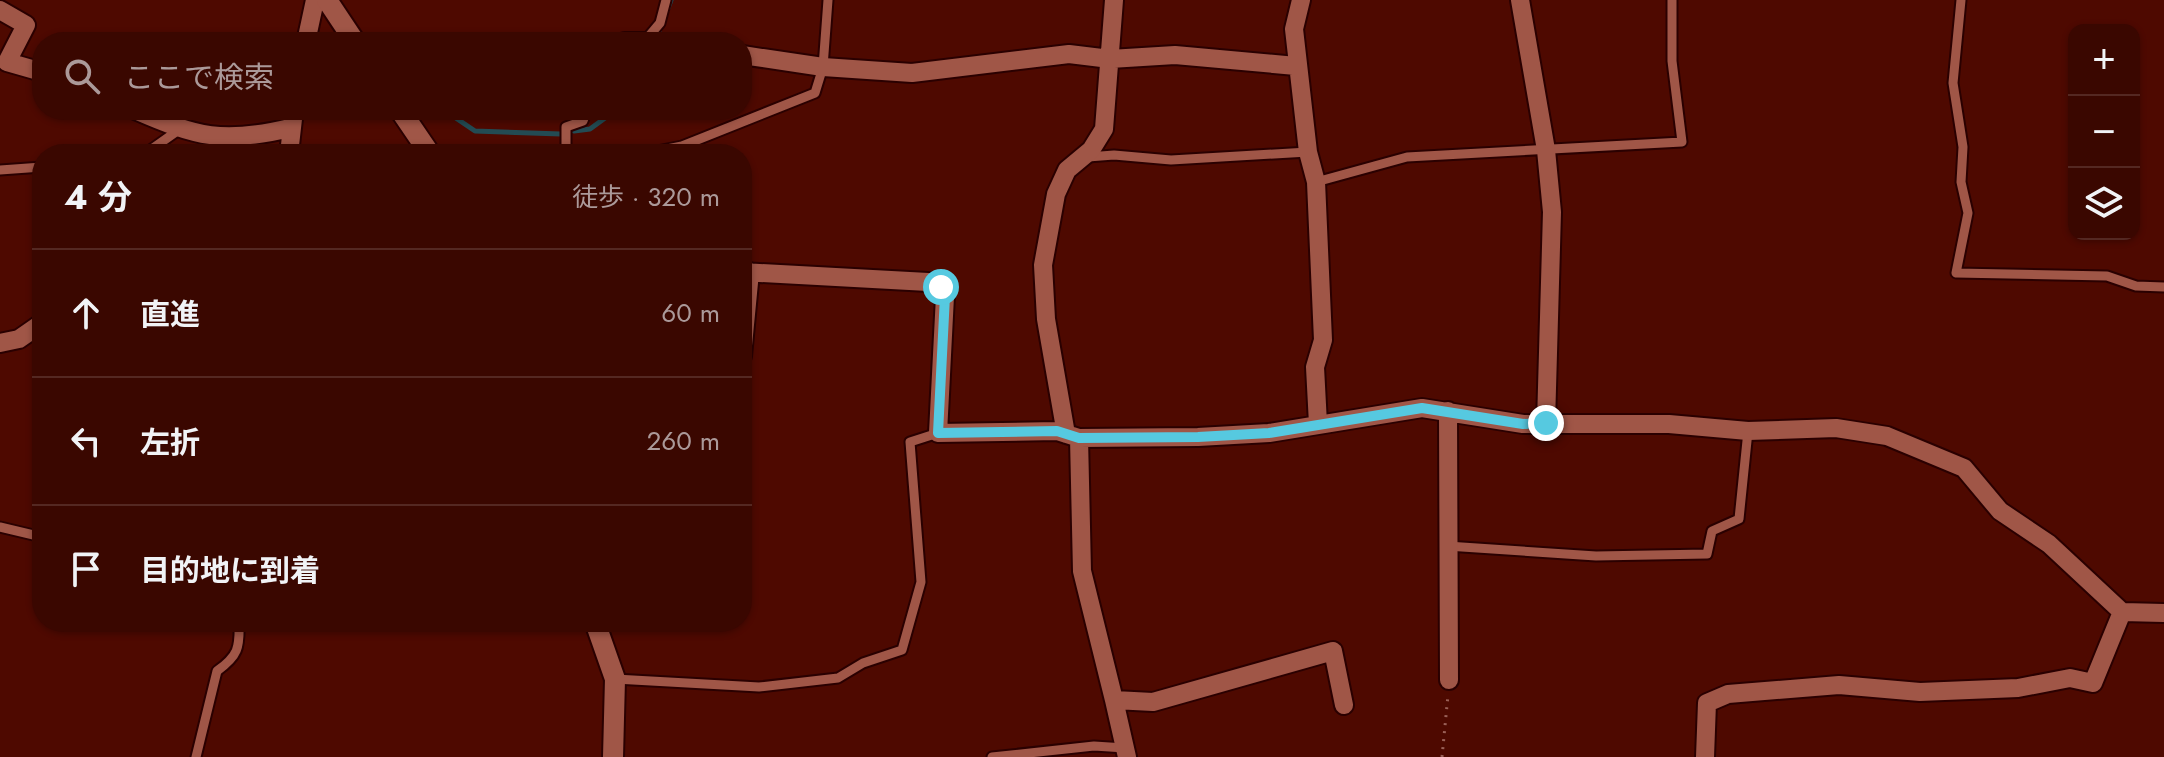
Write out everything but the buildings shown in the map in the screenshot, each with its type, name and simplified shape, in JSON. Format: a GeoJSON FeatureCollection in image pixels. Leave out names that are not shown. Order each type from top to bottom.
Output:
{"type":"FeatureCollection","features":[{"type":"Feature","properties":{"kind":"main road"},"geometry":{"type":"LineString","coordinates":[[327,0],[348,32]]}},
{"type":"Feature","properties":{"kind":"main road"},"geometry":{"type":"LineString","coordinates":[[407,120],[423,144]]}},
{"type":"Feature","properties":{"kind":"main road"},"geometry":{"type":"LineString","coordinates":[[599,632],[615,679],[613,757]]}},
{"type":"Feature","properties":{"kind":"street"},"geometry":{"type":"LineString","coordinates":[[308,32],[315,0]]}},
{"type":"Feature","properties":{"kind":"street"},"geometry":{"type":"LineString","coordinates":[[1114,0],[1104,129],[1082,157],[1067,170],[1056,194],[1043,265],[1046,319],[1073,436],[1082,571],[1126,752]]}},
{"type":"Feature","properties":{"kind":"street"},"geometry":{"type":"LineString","coordinates":[[1301,0],[1294,29],[1296,66],[1308,152],[1316,182],[1323,340],[1315,367],[1318,424]]}},
{"type":"Feature","properties":{"kind":"street"},"geometry":{"type":"LineString","coordinates":[[1520,0],[1546,150],[1552,212],[1546,423]]}},
{"type":"Feature","properties":{"kind":"street"},"geometry":{"type":"LineString","coordinates":[[0,10],[26,25],[7,62],[32,69]]}},
{"type":"Feature","properties":{"kind":"street"},"geometry":{"type":"LineString","coordinates":[[752,56],[823,67],[912,73],[1069,54],[1110,59],[1175,55],[1296,66]]}},
{"type":"Feature","properties":{"kind":"street"},"geometry":{"type":"LineString","coordinates":[[159,120],[180,129],[218,138],[256,136],[290,120]]}},
{"type":"Feature","properties":{"kind":"street"},"geometry":{"type":"LineString","coordinates":[[290,144],[292,120]]}},
{"type":"Feature","properties":{"kind":"street"},"geometry":{"type":"LineString","coordinates":[[752,272],[928,282],[941,287],[945,296],[938,433],[1073,436],[1269,433],[1422,408],[1523,424],[1669,424],[1748,431],[1836,428],[1887,436],[1964,468],[2000,511],[2049,544],[2122,612],[2164,613]]}},
{"type":"Feature","properties":{"kind":"street"},"geometry":{"type":"LineString","coordinates":[[0,343],[19,339],[32,330]]}},
{"type":"Feature","properties":{"kind":"street"},"geometry":{"type":"LineString","coordinates":[[1448,411],[1449,680]]}},
{"type":"Feature","properties":{"kind":"street"},"geometry":{"type":"LineString","coordinates":[[1705,757],[1707,703],[1728,694],[1839,685],[1920,692],[2018,688],[2070,678],[2093,683],[2122,612]]}},
{"type":"Feature","properties":{"kind":"street"},"geometry":{"type":"LineString","coordinates":[[1114,700],[1153,702],[1333,651],[1344,705]]}},
{"type":"Feature","properties":{"kind":"lane"},"geometry":{"type":"LineString","coordinates":[[653,32],[660,23],[666,0]]}},
{"type":"Feature","properties":{"kind":"lane"},"geometry":{"type":"LineString","coordinates":[[752,118],[815,93],[823,67],[828,0]]}},
{"type":"Feature","properties":{"kind":"lane"},"geometry":{"type":"LineString","coordinates":[[1316,182],[1407,157],[1682,142],[1672,61],[1672,0]]}},
{"type":"Feature","properties":{"kind":"lane"},"geometry":{"type":"LineString","coordinates":[[1961,0],[1953,83],[1963,147],[1961,182],[1968,213],[1956,273],[2107,276],[2136,286],[2164,287]]}},
{"type":"Feature","properties":{"kind":"lane"},"geometry":{"type":"LineString","coordinates":[[566,144],[566,127],[583,120]]}},
{"type":"Feature","properties":{"kind":"lane"},"geometry":{"type":"LineString","coordinates":[[687,144],[747,120]]}},
{"type":"Feature","properties":{"kind":"lane"},"geometry":{"type":"LineString","coordinates":[[159,144],[180,129]]}},
{"type":"Feature","properties":{"kind":"lane"},"geometry":{"type":"LineString","coordinates":[[1082,157],[1114,155],[1171,160],[1308,152]]}},
{"type":"Feature","properties":{"kind":"lane"},"geometry":{"type":"LineString","coordinates":[[0,170],[32,168]]}},
{"type":"Feature","properties":{"kind":"lane"},"geometry":{"type":"LineString","coordinates":[[1447,546],[1596,556],[1707,554],[1712,531],[1739,519],[1748,431]]}},
{"type":"Feature","properties":{"kind":"lane"},"geometry":{"type":"LineString","coordinates":[[615,679],[759,687],[838,678],[863,663],[902,650],[921,582],[910,442],[938,433]]}},
{"type":"Feature","properties":{"kind":"lane"},"geometry":{"type":"LineString","coordinates":[[0,527],[32,535]]}},
{"type":"Feature","properties":{"kind":"lane"},"geometry":{"type":"LineString","coordinates":[[196,757],[217,671],[233,660],[240,649],[239,632]]}},
{"type":"Feature","properties":{"kind":"lane"},"geometry":{"type":"LineString","coordinates":[[992,757],[1094,746],[1126,752]]}},
{"type":"Feature","properties":{"kind":"path"},"geometry":{"type":"LineString","coordinates":[[1442,757],[1449,680]]}},
{"type":"Feature","properties":{"kind":"waterway"},"geometry":{"type":"LineString","coordinates":[[659,31],[671,0]]}},
{"type":"Feature","properties":{"kind":"waterway"},"geometry":{"type":"LineString","coordinates":[[459,120],[475,131],[561,134]]}},
{"type":"Feature","properties":{"kind":"waterway"},"geometry":{"type":"LineString","coordinates":[[574,131],[590,129],[602,120]]}},
{"type":"Feature","properties":{"kind":"route"},"geometry":{"type":"LineString","coordinates":[[941,287],[945,296],[938,433],[1057,431],[1079,438],[1198,437],[1269,433],[1422,408],[1523,424],[1546,423]]}}]}
